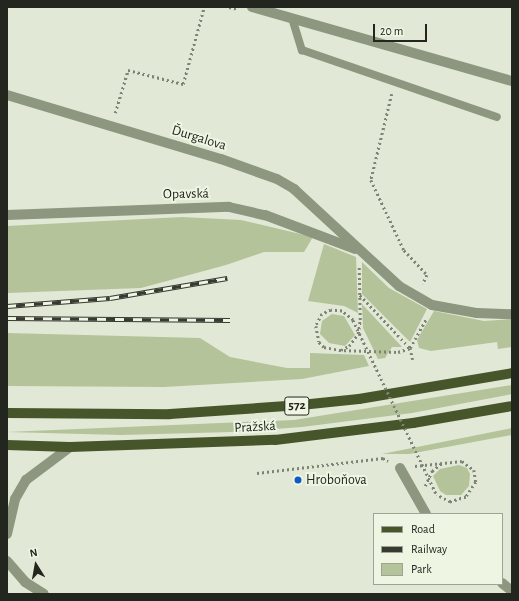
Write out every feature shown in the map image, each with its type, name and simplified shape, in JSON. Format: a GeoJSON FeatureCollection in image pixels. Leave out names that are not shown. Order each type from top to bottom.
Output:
{"type":"FeatureCollection","features":[{"type":"Feature","properties":{"kind":"main road","name":"Pražská"},"geometry":{"type":"LineString","coordinates":[[7,413],[79,415],[170,414],[301,406],[359,399],[512,373]]}},
{"type":"Feature","properties":{"kind":"main road","name":"Pražská"},"geometry":{"type":"LineString","coordinates":[[70,447],[274,440],[413,423],[512,406]]}},
{"type":"Feature","properties":{"kind":"main road","name":"572"},"geometry":{"type":"LineString","coordinates":[[7,445],[70,447]]}},
{"type":"Feature","properties":{"kind":"street"},"geometry":{"type":"LineString","coordinates":[[252,7],[512,81]]}},
{"type":"Feature","properties":{"kind":"street","name":"Ďurgalova"},"geometry":{"type":"LineString","coordinates":[[7,95],[209,155],[276,179],[294,189],[359,251]]}},
{"type":"Feature","properties":{"kind":"street","name":"Opavská"},"geometry":{"type":"LineString","coordinates":[[7,214],[229,207],[265,215],[359,251]]}},
{"type":"Feature","properties":{"kind":"street"},"geometry":{"type":"LineString","coordinates":[[359,251],[400,286],[432,305],[477,313],[512,314]]}},
{"type":"Feature","properties":{"kind":"street"},"geometry":{"type":"LineString","coordinates":[[7,534],[15,499],[26,480],[70,447]]}},
{"type":"Feature","properties":{"kind":"street"},"geometry":{"type":"LineString","coordinates":[[400,468],[425,513]]}},
{"type":"Feature","properties":{"kind":"street"},"geometry":{"type":"LineString","coordinates":[[7,561],[25,582],[44,594]]}},
{"type":"Feature","properties":{"kind":"street"},"geometry":{"type":"LineString","coordinates":[[503,584],[512,591]]}},
{"type":"Feature","properties":{"kind":"lane"},"geometry":{"type":"LineString","coordinates":[[292,18],[302,50],[394,84],[498,117]]}},
{"type":"Feature","properties":{"kind":"path"},"geometry":{"type":"LineString","coordinates":[[115,114],[128,70],[183,84],[204,7]]}},
{"type":"Feature","properties":{"kind":"path"},"geometry":{"type":"LineString","coordinates":[[394,84],[371,180],[404,250],[427,275],[422,286]]}},
{"type":"Feature","properties":{"kind":"path"},"geometry":{"type":"LineString","coordinates":[[339,350],[349,346],[358,334],[360,295],[359,251]]}},
{"type":"Feature","properties":{"kind":"path"},"geometry":{"type":"LineString","coordinates":[[360,295],[410,348],[413,360]]}},
{"type":"Feature","properties":{"kind":"path"},"geometry":{"type":"LineString","coordinates":[[400,468],[444,462],[462,461],[469,464],[474,470],[476,482],[466,497],[458,501],[450,502],[437,495],[352,320],[347,313],[336,310],[326,312],[318,319],[316,334],[319,342],[324,347],[339,350],[398,352],[410,348],[431,310]]}},
{"type":"Feature","properties":{"kind":"path"},"geometry":{"type":"LineString","coordinates":[[257,473],[383,458]]}},
{"type":"Feature","properties":{"kind":"path"},"geometry":{"type":"LineString","coordinates":[[423,489],[432,471],[444,462]]}},
{"type":"Feature","properties":{"kind":"green space"},"geometry":{"type":"Polygon","coordinates":[[[182,217],[241,220],[313,237],[304,252],[264,252],[226,265],[141,288],[7,293],[7,226],[182,217]]]}},
{"type":"Feature","properties":{"kind":"green space"},"geometry":{"type":"Polygon","coordinates":[[[324,244],[356,257],[358,313],[344,306],[308,301],[324,244]]]}},
{"type":"Feature","properties":{"kind":"green space"},"geometry":{"type":"Polygon","coordinates":[[[362,262],[389,288],[427,309],[410,342],[362,294],[362,262]]]}},
{"type":"Feature","properties":{"kind":"green space"},"geometry":{"type":"Polygon","coordinates":[[[362,304],[402,347],[392,347],[385,358],[378,359],[363,328],[362,304]]]}},
{"type":"Feature","properties":{"kind":"green space"},"geometry":{"type":"Polygon","coordinates":[[[434,311],[484,321],[512,319],[512,347],[498,349],[497,342],[431,351],[419,348],[417,340],[434,311]]]}},
{"type":"Feature","properties":{"kind":"green space"},"geometry":{"type":"Polygon","coordinates":[[[332,314],[344,316],[355,335],[345,346],[329,343],[320,334],[322,321],[332,314]]]}},
{"type":"Feature","properties":{"kind":"green space"},"geometry":{"type":"Polygon","coordinates":[[[7,333],[200,338],[230,357],[287,368],[310,368],[310,353],[364,355],[369,366],[302,379],[164,387],[7,386],[7,333]]]}},
{"type":"Feature","properties":{"kind":"green space"},"geometry":{"type":"Polygon","coordinates":[[[512,385],[512,394],[412,413],[302,427],[232,432],[121,435],[7,432],[294,420],[512,385]]]}},
{"type":"Feature","properties":{"kind":"green space"},"geometry":{"type":"Polygon","coordinates":[[[512,428],[512,435],[409,454],[382,454],[512,428]]]}},
{"type":"Feature","properties":{"kind":"green space"},"geometry":{"type":"Polygon","coordinates":[[[459,465],[467,468],[470,474],[469,486],[461,495],[446,495],[440,491],[433,476],[440,469],[459,465]]]}},
{"type":"Feature","properties":{"kind":"railway"},"geometry":{"type":"LineString","coordinates":[[7,306],[110,298],[227,278]]}},
{"type":"Feature","properties":{"kind":"railway"},"geometry":{"type":"LineString","coordinates":[[7,318],[230,320]]}},
{"type":"Feature","properties":{"kind":"place","name":"Hroboňova"},"geometry":{"type":"Point","coordinates":[298,480]}}]}
